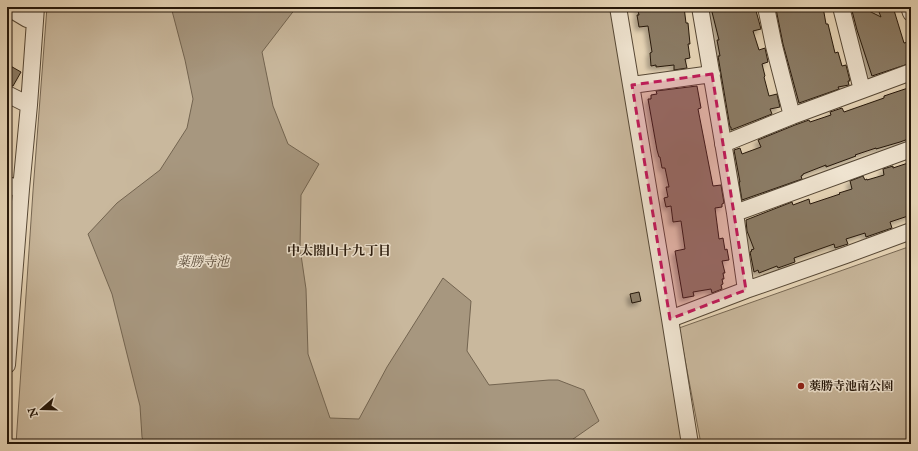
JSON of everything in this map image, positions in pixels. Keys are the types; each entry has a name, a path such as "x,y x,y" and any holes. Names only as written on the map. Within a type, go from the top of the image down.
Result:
{"street":[{"path":"7,7 27,19 35,14"},
{"path":"618,7 690,444"},
{"path":"700,7 735,213 746,290"},
{"path":"766,7 774,46 792,116"},
{"path":"842,7 862,90"},
{"path":"909,7 911,13"},
{"path":"7,366 14,187 29,105 35,14"},
{"path":"723,144 792,116 911,72"},
{"path":"632,85 712,74"},
{"path":"7,94 29,105"},
{"path":"735,213 911,149"},
{"path":"670,319 911,231"}],"highlighted area":[{"path":"712,74 746,290 670,319 632,85"}],"shaded area":[{"path":"47,7 619,7 690,444 16,444"},
{"name":"薬勝寺池南公園","path":"911,246 911,444 701,444 679,328"}],"water":[{"name":"薬勝寺池","path":"171,7 298,7 262,52 273,106 288,144 319,164 301,195 300,248 306,289 308,354 330,418 359,419 387,367 443,278 471,301 467,351 489,385 558,380 584,390 599,421 566,444 144,444 142,437 140,406 112,294 88,234 117,203 160,170 187,128 193,99 185,60"}],"building":[{"path":"637,7 684,7 686,23 688,23 690,44 688,44 690,58 685,59 687,68 674,70 674,65 656,67 656,65 651,66 650,53 652,52 648,26 639,27"},
{"path":"755,7 761,29 753,31 759,50 765,48 768,62 762,64 764,77 769,96 777,94 780,107 770,109 772,114 731,130 718,56 720,56 717,40 719,40 711,8"},
{"path":"782,7 823,7 826,24 828,24 835,53 838,52 842,66 846,65 850,81 848,81 849,85 838,87 839,89 799,103 783,44 776,9"},
{"path":"851,7 861,7 881,17 877,7 893,7 904,43 911,43 911,63 872,76"},
{"path":"7,64 21,72 13,86 7,85"},
{"path":"697,86 701,108 698,109 713,186 721,185 724,203 722,204 722,207 715,208 719,239 723,238 725,250 727,249 729,260 722,261 725,273 723,273 724,279 722,279 722,289 712,293 711,289 693,292 694,296 683,298 675,251 685,249 681,221 673,222 671,206 666,207 664,198 668,197 666,187 669,187 665,168 662,168 657,150 648,99 651,99 651,95 657,94 656,91"},
{"path":"911,87 911,138 855,155 856,156 826,167 826,165 803,174 801,176 802,179 742,200 734,150 740,148 742,154 761,147 758,140 795,125 831,115 830,112 842,108 844,112"},
{"path":"911,162 911,215 890,222 892,228 866,237 865,233 846,239 848,244 835,248 834,244 794,258 795,262 778,268 777,266 759,273 758,270 754,272 750,252 754,249 747,231 746,220 792,202 793,205 809,199 810,204 840,194 839,193 852,189 850,181 863,176 865,180 867,180 884,175 883,169 893,166 893,168"},
{"path":"639,292 641,301 632,303 630,294"}],"place":[{"name":"薬勝寺池南公園","path":"801,386"}],"district":[{"name":"中太閤山十九丁目","path":"339,250"}]}
